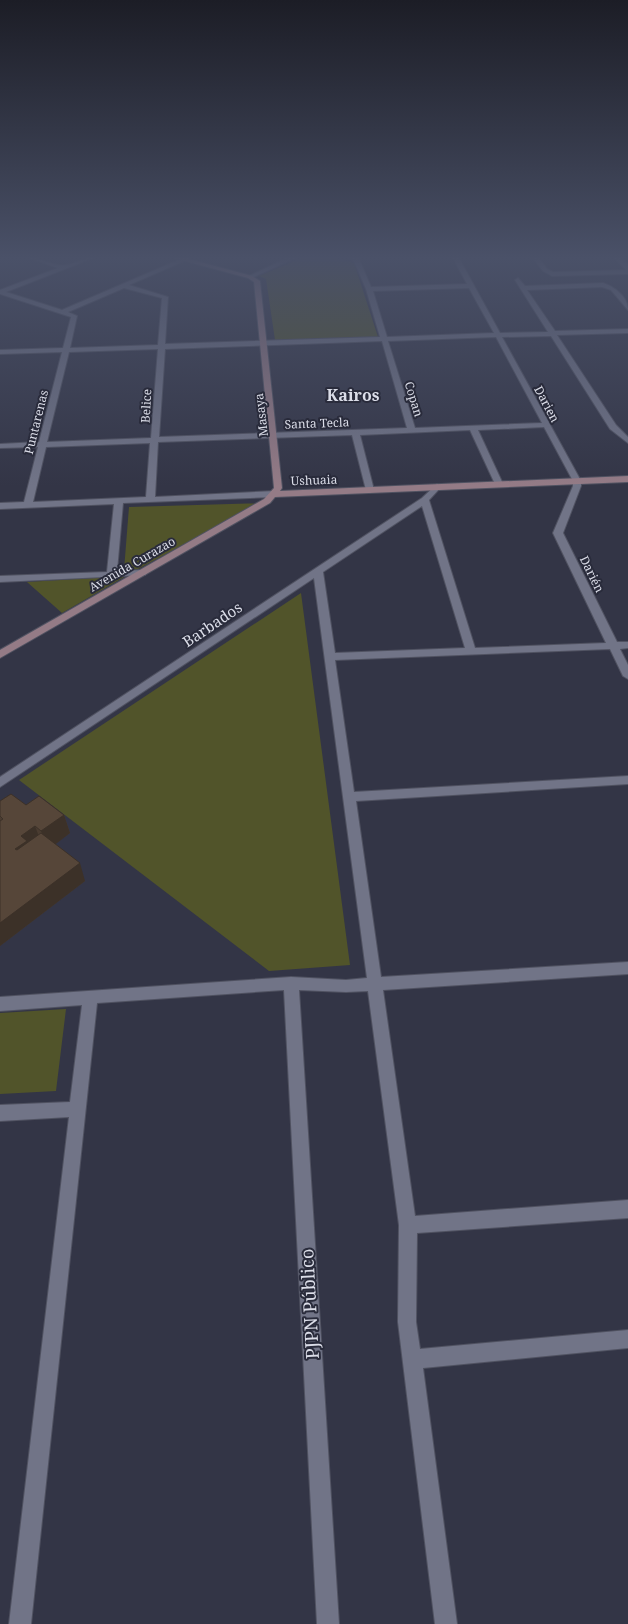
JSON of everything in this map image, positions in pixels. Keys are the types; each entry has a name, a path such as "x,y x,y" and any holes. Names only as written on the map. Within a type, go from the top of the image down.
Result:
{"street":[{"name":"Puntarenas","path":"28,504 69,334"},
{"name":"Belice","path":"150,499 162,334"},
{"name":"Masaya","path":"262,334 279,484 275,494"},
{"name":"Copan","path":"382,334 412,430"},
{"path":"552,334 613,427 628,441"},
{"path":"0,352 557,334"},
{"name":"Darien","path":"497,336 576,481"},
{"name":"Santa Tecla","path":"0,446 545,425"},
{"path":"473,428 499,484"},
{"path":"355,432 370,490"},
{"name":"Ushuaia","path":"0,506 628,479"},
{"name":"Darién","path":"576,481 577,486 558,532 628,676"},
{"name":"Barbados","path":"0,784 425,500 437,487"},
{"name":"Avenida Curazao","path":"0,654 267,501 275,494"},
{"path":"425,500 472,652"},
{"path":"112,574 119,501"},
{"path":"318,572 408,1225 408,1322 446,1624"},
{"path":"0,579 142,573"},
{"path":"329,657 628,646"},
{"path":"349,797 628,780"},
{"path":"0,1004 90,999 290,983 346,986 628,968"},
{"name":"PJPN Público","path":"290,983 328,1624"},
{"path":"20,1624 90,999"},
{"path":"0,1113 78,1109"},
{"path":"408,1225 628,1209"},
{"path":"413,1359 628,1339"}],"green space":[{"path":"274,334 377,334 378,337 275,340"},
{"path":"261,503 138,569 124,570 129,507"},
{"path":"126,576 62,613 27,582"},
{"path":"301,593 350,965 269,971 19,780"},
{"path":"66,1009 56,1091 0,1094 0,1013"}],"building":[{"path":"11,794 26,805 39,796 64,815 41,831 35,826 21,836 27,841 15,849 17,850 41,833 80,863 0,923 0,821 3,819 0,816 0,801"}],"district":[{"name":"Kairos","path":"353,395"}]}
